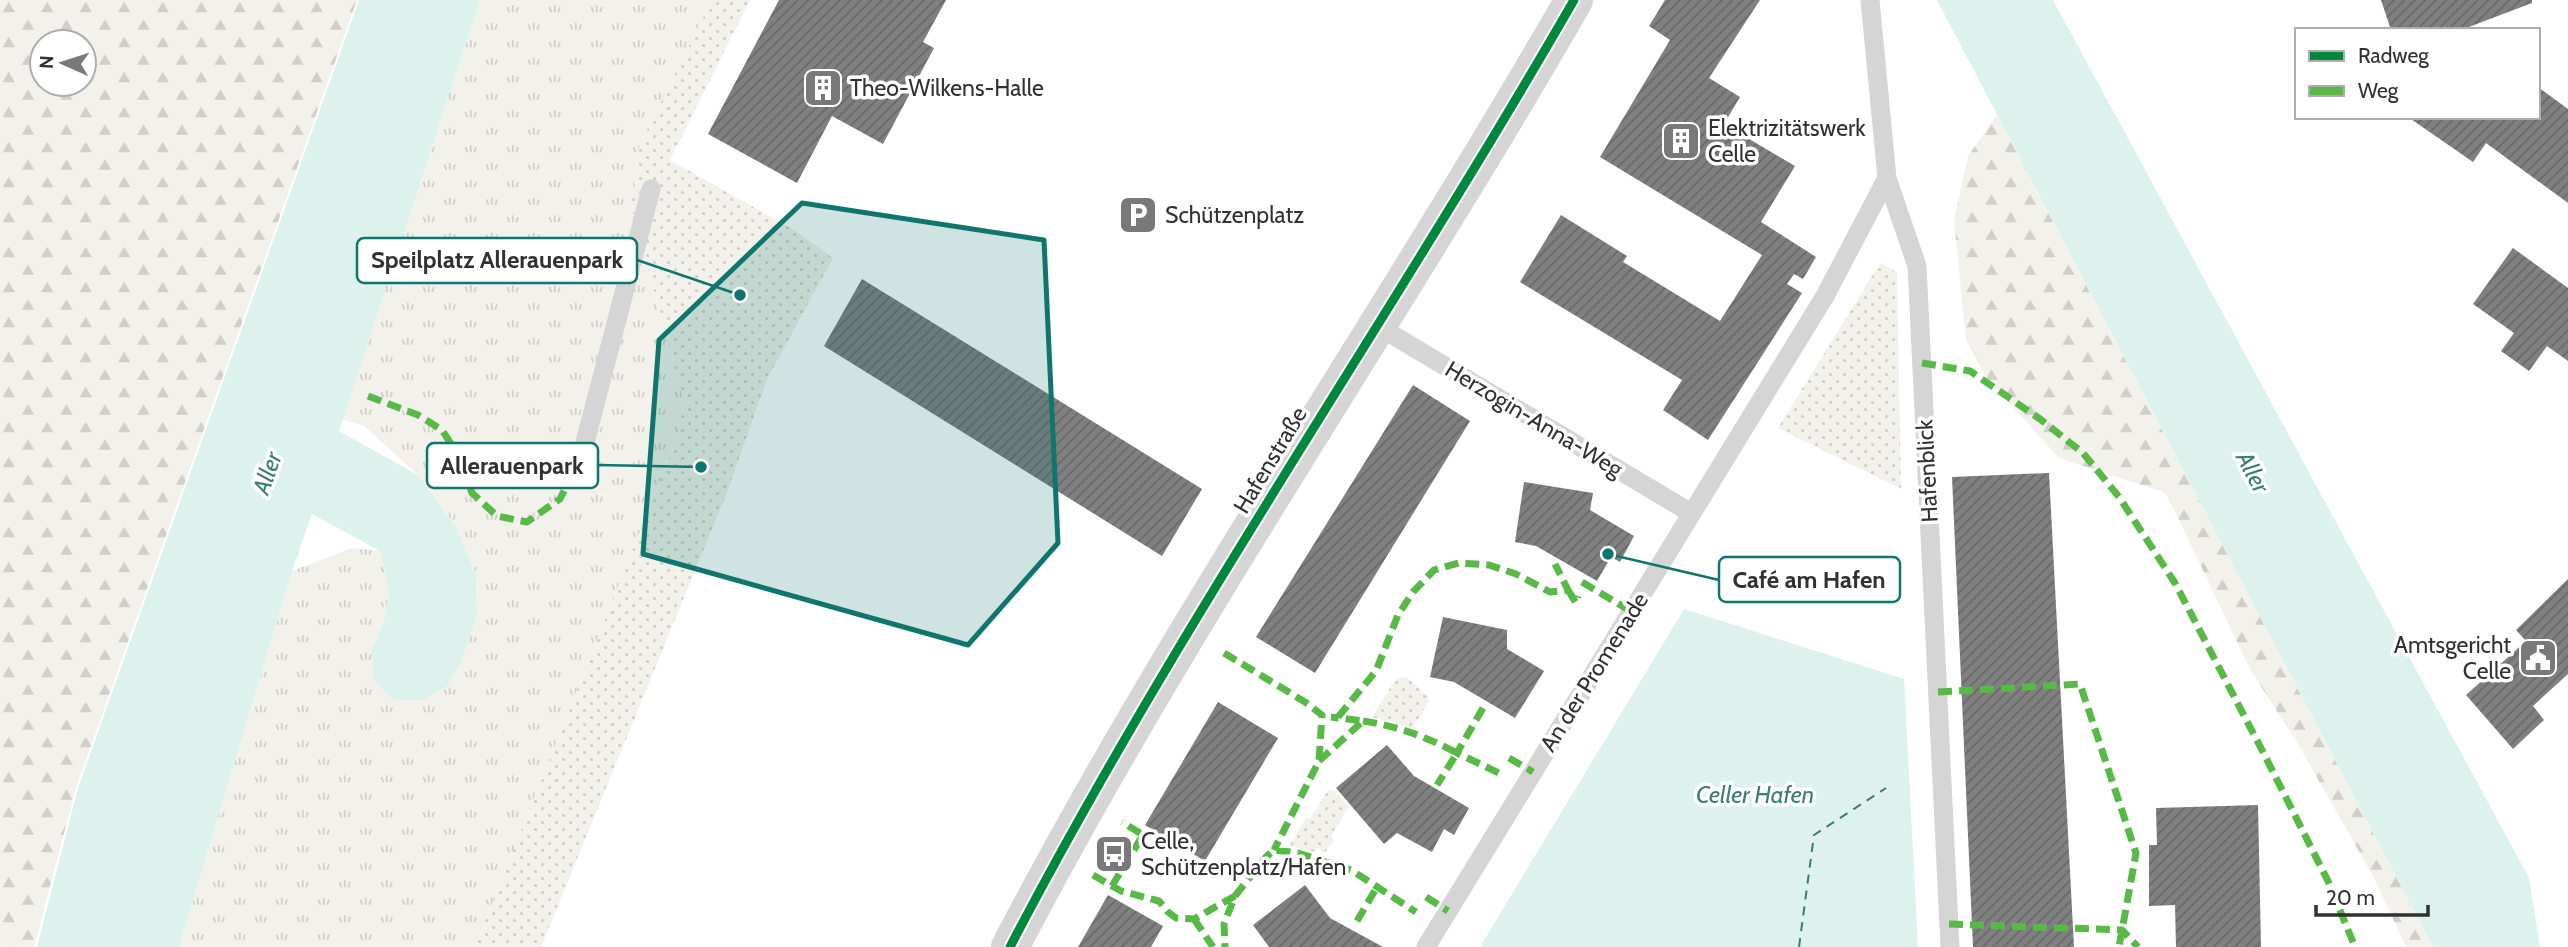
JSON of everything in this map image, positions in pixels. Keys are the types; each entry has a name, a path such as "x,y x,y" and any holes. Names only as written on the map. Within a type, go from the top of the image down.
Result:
{"street":[{"name":"Hafenstraße","path":"1010,947 1057,856 1128,732 1534,71 1574,0"}],"lane":[{"name":"Hafenblick","path":"1870,0 1887,178 1917,266 1950,947"},
{"name":"An der Promenade","path":"1426,947 1825,296 1887,178"},
{"path":"582,454 651,189"},
{"name":"Herzogin-Anna-Weg","path":"1376,325 1691,513"}],"highlighted area":[{"path":"802,203 1044,240 1058,543 968,645 643,554 659,340"}],"green space":[{"path":"0,0 357,0 76,788 34,947 0,947"},
{"path":"480,0 712,0 639,146 631,204 684,403 677,438 475,947 179,947 292,571 352,548 380,551 389,591 384,621 372,650 462,660 477,616 476,574 456,527 418,475 364,426 342,419"},
{"path":"712,0 750,0 670,160 794,230 833,258 767,379 726,495 541,947 475,947 677,438 684,403 631,204 639,146"},
{"path":"1997,115 2433,947 2406,947 2374,878 2298,744 2250,669 2166,493 2059,458 1986,377 1966,340 1954,220 1968,156"},
{"path":"1880,263 1897,272 1901,489 1778,428"},
{"path":"1406,677 1428,696 1429,701 1413,728 1372,717 1394,682"},
{"path":"1328,790 1335,791 1349,807 1331,836 1334,840 1325,853 1318,848 1315,852 1289,846 1306,818 1311,818"}],"water":[{"name":"Aller","path":"359,0 480,0 339,431 418,475 456,527 476,574 477,616 462,660 446,687 423,700 394,700 373,679 372,650 384,621 389,592 380,551 312,514 292,571 179,947 37,947 78,788"},
{"name":"Aller","path":"1937,0 2053,0 2529,878 2540,947 2433,947"},
{"name":"Celler Hafen","path":"1684,609 1904,679 1918,947 1480,947"}],"building":[{"name":"Theo-Wilkens-Halle","path":"779,0 946,0 923,42 934,48 883,144 832,116 797,183 708,134"},
{"path":"1665,0 1760,0 1709,78 1740,97 1724,124 1795,166 1761,222 1816,257 1803,279 1794,274 1787,284 1802,293 1708,440 1663,410 1682,380 1520,282 1561,215 1627,256 1623,262 1720,321 1762,255 1600,157 1670,40 1649,26"},
{"path":"2381,0 2532,0 2532,3 2466,28 2390,28"},
{"path":"2540,88 2568,109 2568,203 2486,143 2473,162 2411,119 2540,119"},
{"path":"2513,248 2568,288 2568,361 2547,346 2529,371 2501,351 2514,333 2473,304"},
{"path":"862,279 1202,489 1162,556 824,346"},
{"path":"1413,385 1470,421 1315,673 1256,637"},
{"path":"2049,473 2074,947 1973,947 1952,477"},
{"path":"1524,482 1593,493 1590,510 1634,536 1620,562 1611,557 1597,581 1536,546 1515,542"},
{"name":"Amtsgericht Celle","path":"2568,579 2568,674 2533,706 2544,720 2513,749 2466,695 2526,641 2516,630"},
{"path":"1443,617 1507,630 1507,649 1544,671 1515,718 1454,682 1430,677"},
{"path":"1218,702 1278,738 1205,861 1145,825"},
{"path":"1387,745 1414,776 1469,808 1454,835 1444,829 1432,852 1397,833 1384,844 1336,788"},
{"path":"2258,805 2261,947 2176,947 2175,905 2149,906 2149,845 2157,845 2156,808"},
{"path":"1305,885 1330,918 1383,947 1269,947 1253,925"},
{"path":"1108,895 1163,926 1151,947 1078,947"}],"ferry route":[{"path":"1799,947 1814,835 1886,788"}],"marked path":[{"path":"1922,363 1970,371 2040,419 2083,453 2119,497 2175,583 2328,881 2355,947"},
{"path":"368,396 418,415 442,430 457,453 472,493 497,516 527,522 560,499 582,454"},
{"path":"1338,717 1376,671 1398,615 1413,592 1434,570 1459,563 1489,565 1516,574 1550,592 1568,590 1555,564"},
{"path":"1582,582 1632,612"},
{"path":"1568,590 1576,603 1578,596"},
{"path":"1224,653 1322,715 1319,761 1274,850"},
{"path":"1938,692 2080,684 2136,853 2119,947"},
{"path":"1483,708 1457,753 1499,773"},
{"path":"1319,761 1363,721 1331,717"},
{"path":"1363,721 1412,733 1457,753 1437,785"},
{"path":"1509,758 1533,772"},
{"path":"1112,886 1143,835 1122,822"},
{"path":"1235,896 1274,850 1298,853 1351,870 1416,912"},
{"path":"1093,875 1121,891 1159,901 1176,918 1194,919 1235,896 1224,924 1225,947"},
{"path":"1357,921 1377,887"},
{"path":"1426,897 1448,911"},
{"path":"1194,919 1213,947"},
{"path":"1949,924 2122,930 2138,947"}],"cycle path":[{"path":"1010,947 1144,706 1433,236 1574,0"}],"place":[{"name":"Theo-Wilkens-Halle","path":"823,88"},
{"name":"Elektrizitätswerk Celle","path":"1681,141"},
{"name":"Schützenplatz","path":"1138,215"},
{"name":"Speilplatz Allerauenpark","path":"740,295"},
{"name":"Allerauenpark","path":"701,467"},
{"name":"Café am Hafen","path":"1608,554"},
{"name":"Amtsgericht Celle","path":"2538,658"},
{"name":"Celle, Schützenplatz/Hafen","path":"1114,854"}]}
